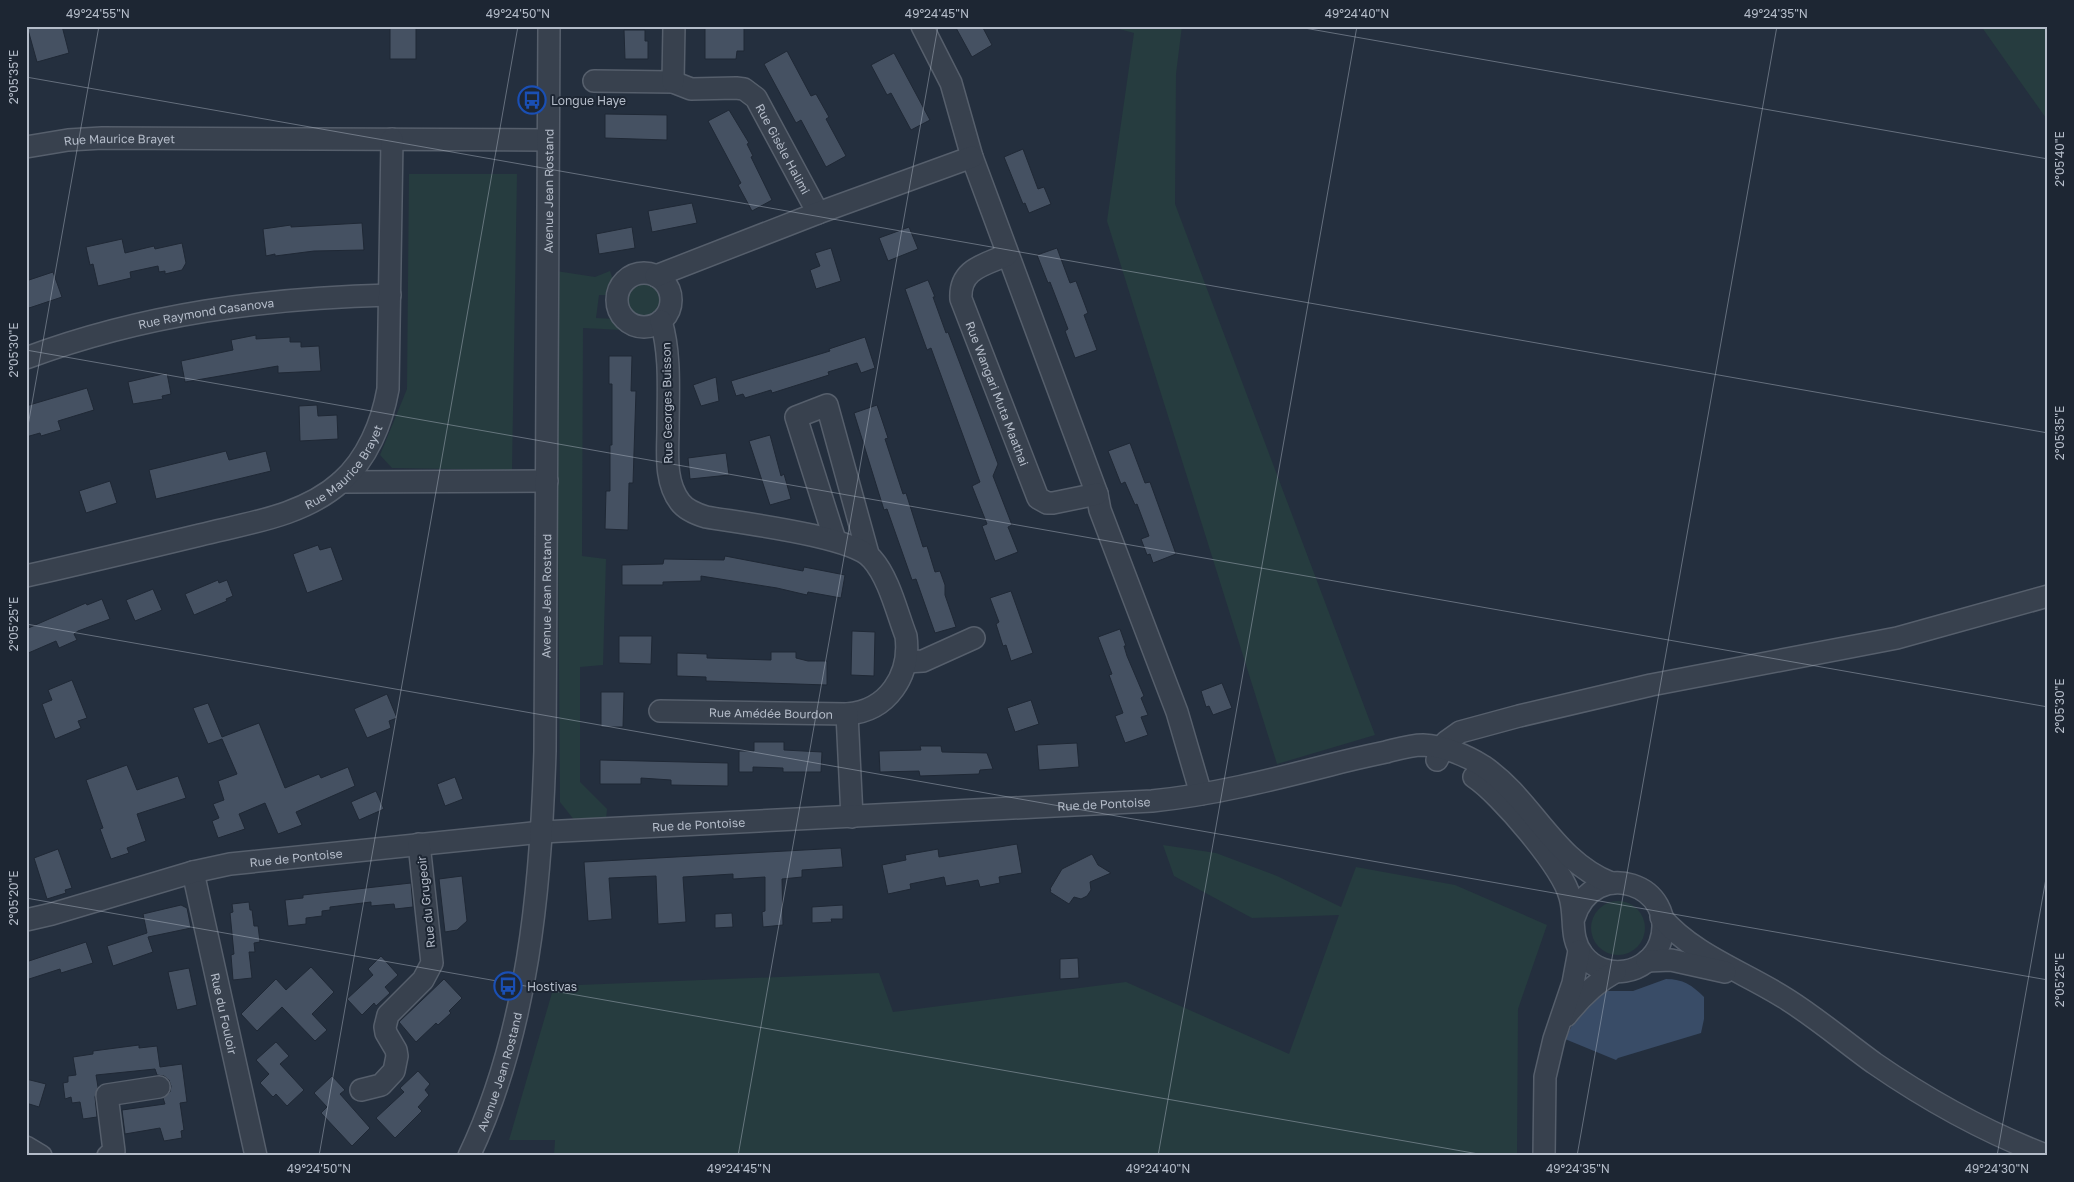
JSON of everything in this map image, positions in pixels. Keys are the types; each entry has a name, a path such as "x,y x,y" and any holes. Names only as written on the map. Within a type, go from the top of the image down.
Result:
{"street":[{"name":"Avenue Jean Rostand","path":"469,1156 501,1075 516,1014 532,927 542,832 545,742 549,26"},
{"path":"673,82 674,26"},
{"path":"922,26 951,83 972,157 1097,494 1100,510 1177,712 1201,794"},
{"name":"Rue Gisèle Halimi","path":"594,82 673,82 691,89 736,88 750,93 756,98 818,213"},
{"name":"Rue Maurice Brayet","path":"26,147 52,142 96,138 548,140"},
{"name":"Rue Maurice Brayet","path":"26,576 272,517 302,506 341,482 368,447 386,401 389,375 392,139"},
{"name":"Rue Georges Buisson","path":"868,554 835,540 706,517 688,510 681,504 673,489 668,466 667,350 661,320 647,326 633,324 622,315 617,301 620,287 631,276 646,273 656,276 818,213 972,157"},
{"name":"Rue Wangari Muta Maathai","path":"1007,255 972,270 967,275 962,286 961,300 1038,498 1046,503 1053,503 1097,494"},
{"path":"656,276 664,282 671,297 667,312 661,320"},
{"name":"Rue Raymond Casanova","path":"26,358 93,335 184,314 290,300 390,296"},
{"path":"835,540 796,416 827,405 868,554 883,577 906,636 906,662 923,661 974,638"},
{"path":"341,482 547,481"},
{"path":"1440,754 1452,736 1460,732 1566,704 1699,675 1897,638 2048,596"},
{"name":"Rue Amédée Bourdon","path":"660,711 848,714 865,712 881,703 900,679 906,662"},
{"path":"848,714 852,817"},
{"name":"Rue de Pontoise","path":"26,920 193,872 230,864 542,832 1168,800 1237,788 1376,754 1440,754"},
{"path":"1440,754 1479,764 1500,779 1567,855 1590,873 1611,883"},
{"path":"1440,754 1498,798 1556,869 1570,898 1574,918"},
{"name":"Rue du Grugeoir","path":"371,1087 394,1071 397,1056 396,1050 386,1033 385,1027 388,1015 423,980 432,963 419,844"},
{"name":"Rue du Fouloir","path":"193,872 256,1156"},
{"path":"1662,917 1659,945 1647,961 1629,971 1615,972 1595,966 1580,950 1573,932 1574,918 1578,906 1587,895 1598,887 1611,883 1631,884 1643,890 1657,905 1662,917 1669,926 1691,944 1789,1000 1873,1062 1941,1106 1996,1135 2048,1156"},
{"path":"1544,1156 1545,1076 1554,1039 1576,972 1580,950"},
{"path":"1647,961 1681,962 1748,978"},
{"path":"1561,1022 1589,991 1615,972"},
{"path":"108,1156 114,1151 107,1095 159,1087"},
{"path":"26,1147 41,1156"}],"green space":[{"path":"1108,26 1182,26 1176,74 1175,204 1375,735 1277,764 1107,221 1134,33"},
{"path":"1981,26 2048,26 2048,121"},
{"path":"409,174 517,174 512,470 392,468 380,455 407,389"},
{"path":"556,271 595,277 610,271 613,280 611,295 599,295 596,318 615,319 622,330 583,328 582,556 606,559 603,665 580,667 580,782 607,809 606,819 575,821 560,802"},
{"path":"643,284 655,290 661,302 655,314 643,320 631,314 625,302 631,290"},
{"path":"1163,845 1216,853 1277,876 1341,907 1356,867 1455,885 1547,925 1518,1009 1517,1156 554,1156 555,1140 509,1140 554,986 879,973 893,1012 1126,982 1289,1054 1339,915 1252,918 1174,876"},
{"path":"1613,901 1623,901 1633,905 1641,913 1645,928 1641,943 1633,951 1623,955 1613,955 1603,951 1595,943 1591,933 1591,923 1595,913 1603,905"}],"water":[{"path":"1666,979 1677,980 1687,984 1704,997 1704,1019 1701,1033 1616,1060 1565,1039 1577,1016 1603,991 1633,991"}],"building":[{"path":"27,26 62,26 69,53 37,62"},
{"path":"390,26 416,26 416,59 390,59"},
{"path":"955,26 982,26 992,45 972,57"},
{"path":"705,27 744,27 744,51 737,51 736,59 705,59"},
{"path":"624,30 645,30 645,41 648,41 648,59 625,59"},
{"path":"787,51 811,96 816,94 829,117 826,119 846,156 826,167 801,120 796,123 764,64"},
{"path":"894,53 930,120 911,130 891,93 887,95 871,65"},
{"path":"729,110 749,143 747,144 753,156 751,157 772,200 752,211 738,185 741,183 708,121"},
{"path":"605,114 667,115 667,140 605,138"},
{"path":"1023,149 1038,189 1044,187 1051,204 1029,213 1025,203 1023,204 1004,157"},
{"path":"692,203 697,223 652,232 648,211"},
{"path":"362,223 364,250 314,251 266,256 263,229 291,225 291,227"},
{"path":"632,227 635,248 599,254 596,234"},
{"path":"909,227 918,249 888,261 879,238"},
{"path":"122,239 125,253 154,246 155,249 182,243 186,263 182,270 165,274 165,271 159,272 158,266 130,272 131,278 98,286 93,264 90,265 86,247"},
{"path":"831,248 841,281 816,289 810,270 820,266 815,253"},
{"path":"1057,248 1070,283 1076,281 1088,313 1084,315 1097,350 1075,358 1065,331 1068,329 1050,282 1048,283 1037,255"},
{"path":"53,272 62,297 29,308 26,305 26,281"},
{"path":"928,280 946,333 948,332 998,464 993,476 1012,525 1008,527 1018,552 995,561 982,526 987,524 972,486 980,482 931,348 927,350 905,289"},
{"path":"256,335 256,339 290,337 290,342 301,342 301,347 319,346 321,371 278,373 278,366 185,382 181,361 233,350 231,340"},
{"path":"865,337 875,368 861,373 857,363 828,372 829,375 772,393 771,390 745,398 743,394 736,396 731,381 830,351 829,349"},
{"path":"609,356 632,356 631,391 636,391 633,483 629,483 628,530 605,529 606,491 610,491 610,445 612,445 612,384 609,384"},
{"path":"167,373 171,394 162,396 163,399 133,404 128,382"},
{"path":"716,377 719,401 701,406 693,385"},
{"path":"87,388 94,410 58,421 61,430 41,436 40,433 26,437 26,406"},
{"path":"317,405 318,416 337,415 338,439 300,441 299,406"},
{"path":"877,405 888,438 885,439 903,494 906,493 923,547 927,546 935,572 940,571 945,585 945,595 956,627 935,633 916,579 912,580 887,509 884,510 854,413"},
{"path":"770,435 781,476 784,474 791,499 770,505 749,441"},
{"path":"1130,443 1145,483 1150,482 1176,554 1153,563 1150,554 1147,555 1141,539 1149,536 1137,504 1135,505 1125,482 1121,484 1108,451"},
{"path":"226,451 229,460 266,451 271,471 156,499 149,470"},
{"path":"726,453 729,475 690,479 688,458"},
{"path":"110,481 117,503 86,513 79,491"},
{"path":"318,545 320,550 331,547 343,580 307,593 293,554"},
{"path":"725,556 803,571 804,567 845,575 841,598 808,592 807,595 777,588 701,576 701,581 663,582 663,585 622,585 622,565 663,564 664,559 724,560"},
{"path":"218,580 219,583 227,580 233,596 226,599 227,601 194,615 185,594"},
{"path":"153,589 162,610 135,621 126,600"},
{"path":"1011,591 1033,653 1011,661 1006,645 1003,646 996,624 999,622 990,598"},
{"path":"102,599 110,619 78,631 74,634 77,640 59,648 56,641 26,654 26,629 86,603 87,605"},
{"path":"1120,629 1126,646 1124,646 1127,656 1144,696 1141,698 1148,715 1141,717 1148,735 1125,743 1115,716 1123,713 1109,675 1112,674 1098,637"},
{"path":"852,631 875,632 874,676 851,675"},
{"path":"619,636 652,636 651,664 619,663"},
{"path":"771,652 796,652 796,658 808,661 827,661 827,685 706,681 706,677 677,676 677,653 707,654 707,658 771,660"},
{"path":"72,680 87,718 78,721 81,728 55,739 42,704 52,700 48,690"},
{"path":"1222,683 1232,708 1213,715 1209,706 1206,707 1201,691"},
{"path":"601,692 624,692 623,727 601,727"},
{"path":"387,694 397,718 389,721 391,728 367,738 354,709"},
{"path":"1031,700 1039,724 1015,732 1007,708"},
{"path":"208,703 222,737 259,723 285,788 319,774 321,778 348,767 355,786 296,812 302,825 278,834 265,803 239,814 245,829 218,838 212,821 219,818 213,804 224,800 218,781 237,774 222,739 208,744 193,708"},
{"path":"754,742 784,742 784,750 822,752 821,772 783,772 783,768 753,767 753,772 739,772 739,751 754,751"},
{"path":"1077,743 1079,767 1039,770 1037,745"},
{"path":"920,746 941,746 942,752 987,753 993,769 980,770 979,774 920,776 919,771 880,772 879,751 921,750"},
{"path":"600,760 728,763 728,786 671,785 671,780 641,778 641,784 600,784"},
{"path":"127,765 137,790 178,776 186,798 137,814 146,841 127,848 129,853 111,859 100,829 103,828 86,780"},
{"path":"455,777 463,799 445,806 437,784"},
{"path":"376,791 384,809 359,820 351,802"},
{"path":"1017,844 1022,873 999,877 1000,883 980,887 978,880 946,886 944,877 910,884 911,889 888,894 882,865 906,860 905,855 938,849 939,857"},
{"path":"841,848 843,867 802,870 802,877 782,879 783,925 763,927 762,912 765,911 765,877 733,879 733,874 683,877 686,922 658,924 656,876 609,878 612,919 588,921 584,862"},
{"path":"58,849 72,888 65,890 66,893 47,899 34,858"},
{"path":"1092,854 1098,865 1111,873 1090,882 1091,890 1087,896 1081,899 1074,897 1069,904 1050,892 1062,869"},
{"path":"462,876 467,921 457,930 445,932 439,879"},
{"path":"411,883 413,907 395,909 394,904 371,906 371,902 330,907 330,910 322,911 322,916 306,918 306,924 288,926 285,900 303,898 303,895"},
{"path":"249,902 254,926 258,926 260,942 254,943 255,952 249,952 252,978 233,980 231,955 234,954 230,913 233,912 232,904"},
{"path":"181,905 187,908 191,928 148,937 153,952 113,966 107,946 147,933 143,914"},
{"path":"843,905 843,919 831,919 832,922 812,923 812,907"},
{"path":"732,913 733,927 715,928 715,914"},
{"path":"86,942 93,963 61,973 60,969 26,980 26,962"},
{"path":"381,956 398,975 385,987 390,993 376,1006 374,1003 362,1015 347,999 373,975 368,969"},
{"path":"1078,958 1079,978 1060,979 1060,959"},
{"path":"311,967 334,992 312,1014 327,1030 315,1041 282,1007 257,1031 241,1014 276,979 286,990"},
{"path":"189,968 197,1005 177,1010 168,972"},
{"path":"444,979 462,998 449,1011 451,1013 438,1025 436,1023 416,1042 399,1022"},
{"path":"276,1042 289,1056 280,1064 304,1090 287,1106 276,1094 273,1097 260,1083 269,1074 256,1060"},
{"path":"139,1045 139,1048 157,1046 160,1067 182,1064 187,1102 180,1103 184,1130 181,1131 182,1138 164,1141 160,1128 125,1134 122,1110 165,1104 163,1098 170,1092 171,1086 169,1080 164,1076 157,1075 155,1069 96,1075 98,1087 95,1097 97,1117 83,1119 80,1102 72,1103 71,1097 65,1099 63,1083 68,1082 68,1076 76,1075 73,1057 93,1054 93,1051"},
{"path":"418,1071 430,1084 425,1090 429,1095 418,1107 422,1111 395,1138 376,1118 404,1092 400,1088"},
{"path":"332,1076 345,1090 340,1094 370,1128 352,1146 321,1113 327,1107 314,1093"},
{"path":"26,1079 46,1084 39,1107 26,1103"}],"place":[{"name":"Longue Haye","path":"532,100"},
{"name":"Hostivas","path":"508,986"}]}
